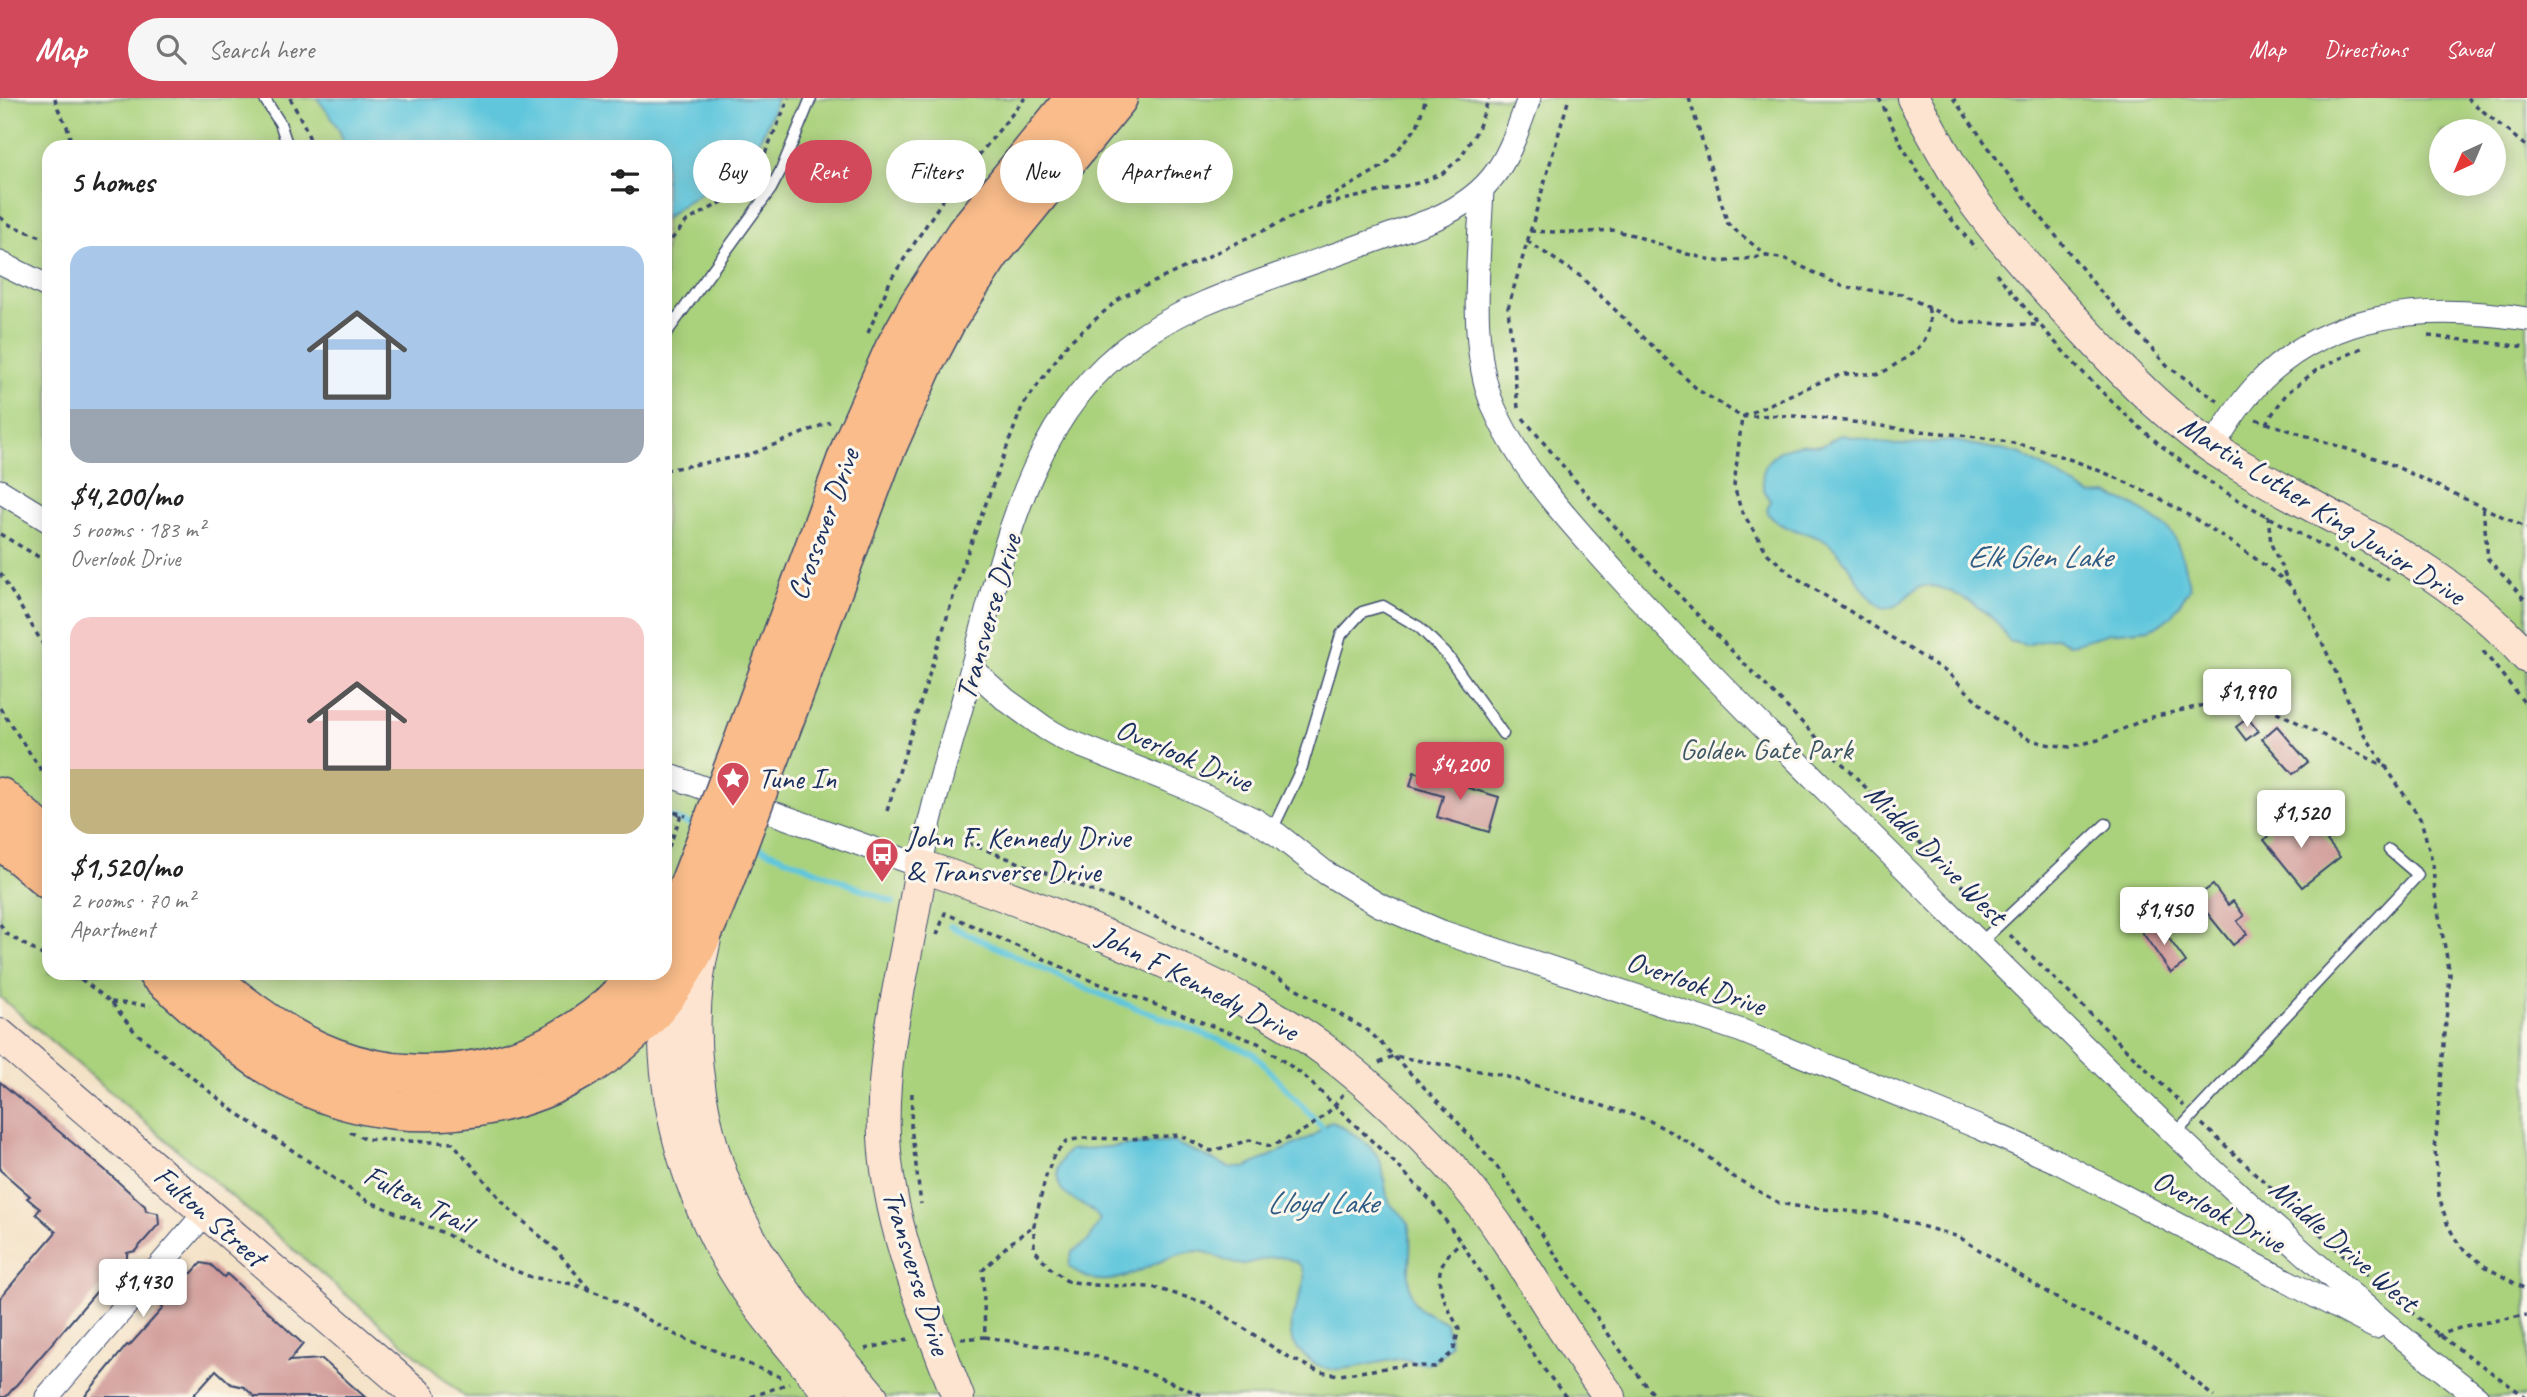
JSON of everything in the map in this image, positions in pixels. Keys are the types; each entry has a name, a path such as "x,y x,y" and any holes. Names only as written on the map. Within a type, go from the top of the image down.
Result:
{"highway":[{"name":"Crossover Drive","path":"672,968 696,947 686,919 719,851 756,751 852,444 894,349 926,292 965,234 1076,98"},
{"name":"Crossover Drive","path":"756,751 923,364 947,320 991,253 1118,98"},
{"path":"0,797 42,833"},
{"path":"0,839 42,874"},
{"path":"165,980 242,1045 280,1073 341,1099 410,1111 482,1107 551,1085 593,1063 645,1020 653,984"},
{"path":"214,980 263,1019 315,1050 351,1064 370,1068 432,1074 465,1072 517,1060 555,1043 605,1009 653,984"}],"street":[{"name":"Transverse Drive","path":"958,1397 904,1248 885,1146 885,1091 890,1046 930,821 998,576 1035,470 1059,423 1087,384 1118,354 1155,328 1199,305 1434,219 1467,202 1482,190 1504,161 1529,98"},
{"name":"Martin Luther King Junior Drive","path":"1913,98 1972,198 2027,267 2130,379 2166,412 2212,448 2433,574 2480,608 2527,657"},
{"name":"Middle Drive West","path":"1482,190 1478,295 1482,368 1492,406 1523,461 1591,545 1794,759 2175,1134 2311,1260 2477,1397"},
{"path":"0,263 42,284"},
{"path":"2212,448 2235,412 2256,386 2281,362 2314,340 2348,325 2385,316 2424,313 2527,319"},
{"path":"0,491 42,518"},
{"name":"Overlook Drive","path":"972,669 1026,715 1064,739 1221,803 1272,831 1326,873 1379,905 1442,932 1742,1031 2020,1144 2411,1345"},
{"path":"672,777 921,866"},
{"name":"John F Kennedy Drive","path":"921,866 1087,927 1212,984 1290,1027 1355,1074 1410,1125 1488,1213 1573,1345 1610,1397"},
{"name":"Crossover Drive","path":"686,919 700,973 696,1047 703,1109 721,1175 737,1215 768,1268 872,1397"},
{"path":"653,984 679,1138 701,1206 743,1285 832,1397"},
{"name":"Fulton Street","path":"0,1035 414,1395"},
{"path":"47,1397 206,1212"}],"lane":[{"path":"264,98 280,123 286,140"},
{"path":"672,325 771,189 811,98"},
{"path":"1272,831 1302,767 1341,635 1362,612 1383,606 1419,627 1447,655 1503,734"},
{"path":"1980,943 2106,824"},
{"path":"2175,1134 2418,875 2389,850"}],"path":[{"path":"55,98 57,107 71,131 70,140"},
{"path":"290,98 310,140"},
{"path":"672,239 687,221 728,199 743,186 760,165 789,98"},
{"path":"1426,98 1417,127 1385,165 1313,207 1422,182 1443,173 1460,158 1478,129 1489,98"},
{"path":"1569,98 1507,308 1518,412 1605,516 1717,635 2000,924 2193,1115 2353,1264 2439,1335 2526,1397"},
{"path":"1689,98 1728,224 1768,256"},
{"path":"1953,98 2017,187 2086,274 2167,366 2235,412 2384,461 2527,528"},
{"path":"2467,98 2527,147"},
{"path":"0,217 10,225 42,237"},
{"path":"1530,231 1577,233 1612,230 1721,262 1768,256 1786,259 1844,287 1902,293 1948,318 1965,324 2039,325"},
{"path":"1527,241 1580,276 1698,390 1742,416 1797,415 2015,443 2068,458 2146,490 2263,563 2289,584"},
{"path":"1742,416 1835,376 1855,372 1879,373 1910,356 1930,332 1928,306"},
{"path":"2418,336 2527,347"},
{"path":"2266,423 2287,393 2318,369 2369,344"},
{"path":"1742,416 1734,485 1741,510 1769,554 1792,575 1948,673 1996,719 2025,738 2070,747 2098,740 2148,718 2218,702 2261,705 2388,768"},
{"path":"672,469 749,455 832,422"},
{"path":"2483,507 2488,559 2527,602"},
{"path":"2268,515 2271,544 2289,584 2308,613 2362,731 2421,820 2433,864 2435,895 2450,974 2435,1150 2439,1196 2448,1226 2460,1246 2486,1267 2527,1290"},
{"path":"0,534 42,559"},
{"path":"0,541 7,538"},
{"path":"0,573 42,642"},
{"path":"0,708 42,771"},
{"path":"672,839 681,815"},
{"path":"968,843 1133,907 1265,970 1370,1032 1454,1118 1501,1172 1604,1328 1657,1397"},
{"path":"934,941 945,913 1093,981 1258,1043 1303,1075 1416,1184 1461,1242 1543,1368 1566,1397"},
{"path":"0,924 7,933 42,955"},
{"name":"Fulton Trail","path":"82,980 111,1002 135,1032 234,1111 366,1200 446,1234 496,1263 531,1277 573,1284 608,1297 676,1335 791,1381 751,1397"},
{"path":"1393,1056 1497,1074 1650,1121 1779,1203 1879,1214 1959,1237 2064,1303 2157,1349 2214,1397"},
{"path":"1355,1074 1335,1105 1301,1134 1270,1146 1250,1140 1211,1151 1180,1135 1131,1139 1082,1138 1068,1141 1054,1155 1046,1176 1034,1225 1034,1249 1049,1267 1067,1281 1093,1285 1152,1287 1206,1303 1283,1354 1319,1372 1329,1374 1405,1365 1435,1367 1453,1352 1460,1329 1444,1300 1437,1274 1446,1254 1461,1242"},
{"path":"912,1089 911,1127 921,1208"},
{"path":"985,1337 983,1270 1007,1246 1034,1225"},
{"path":"2411,1345 2465,1326 2527,1315"},
{"path":"958,1339 985,1337 1085,1353 1143,1371 1206,1397"},
{"path":"862,1350 918,1338"}],"green space":[{"name":"Golden Gate Park","path":"0,98 2527,98 2527,1397 465,1397 0,997"}],"water":[{"path":"317,98 512,98 542,102 572,98 777,98 760,140 693,140 693,198 672,213 672,140 343,140"},
{"name":"Elk Glen Lake","path":"1842,435 1895,445 1954,441 2021,454 2091,495 2108,494 2135,506 2167,528 2174,536 2181,553 2190,588 2171,616 2159,625 2149,629 2110,633 2069,645 2057,637 2026,645 2009,641 1999,625 1982,610 1949,591 1928,586 1915,590 1895,606 1884,608 1867,593 1834,548 1818,537 1778,523 1767,511 1770,501 1765,491 1763,472 1772,457 1789,447 1822,445"},
{"name":"Lloyd Lake","path":"1331,1121 1361,1139 1374,1152 1382,1166 1390,1203 1408,1224 1412,1298 1422,1310 1446,1323 1450,1345 1433,1362 1423,1364 1400,1359 1334,1370 1313,1362 1297,1347 1291,1333 1291,1321 1304,1276 1302,1267 1287,1258 1274,1257 1237,1264 1198,1251 1166,1259 1117,1279 1101,1280 1085,1277 1069,1266 1072,1252 1089,1240 1100,1220 1089,1208 1066,1195 1061,1188 1058,1169 1062,1158 1070,1150 1173,1142 1229,1167 1245,1168 1313,1136"}],"building":[{"path":"2248,718 2258,731 2246,740 2236,727"},
{"path":"2277,726 2308,762 2293,774 2262,739"},
{"path":"1414,772 1499,797 1489,832 1437,817 1443,796 1410,786"},
{"path":"2282,817 2292,831 2309,818 2340,857 2302,887 2264,840 2272,833 2268,827"},
{"path":"2213,885 2228,905 2233,901 2244,916 2237,921 2247,934 2233,945 2195,898"},
{"path":"2155,892 2176,916 2164,926 2143,902"},
{"path":"2157,922 2186,962 2171,973 2142,932"},
{"path":"0,1082 105,1170 145,1206 146,1211 158,1213 159,1224 135,1251 127,1253 127,1264 114,1267 114,1279 108,1280 97,1291 6,1397 0,1397 0,1298 56,1232 36,1214 40,1209 27,1198 30,1196 0,1170"},
{"path":"201,1263 211,1265 224,1277 227,1274 303,1344 289,1361 322,1359 365,1397 255,1397 244,1387 231,1384 216,1370 192,1397 84,1397 127,1345 129,1346 163,1308 156,1302 170,1300 185,1282 187,1274 192,1273"}],"waterway":[{"path":"672,817 696,826"},
{"path":"753,845 893,902"},
{"path":"950,926 1087,989 1253,1053 1322,1127"}],"place":[{"name":"Tune In","path":"733,808"},
{"name":"John F. Kennedy Drive & Transverse Drive","path":"882,884"}]}
